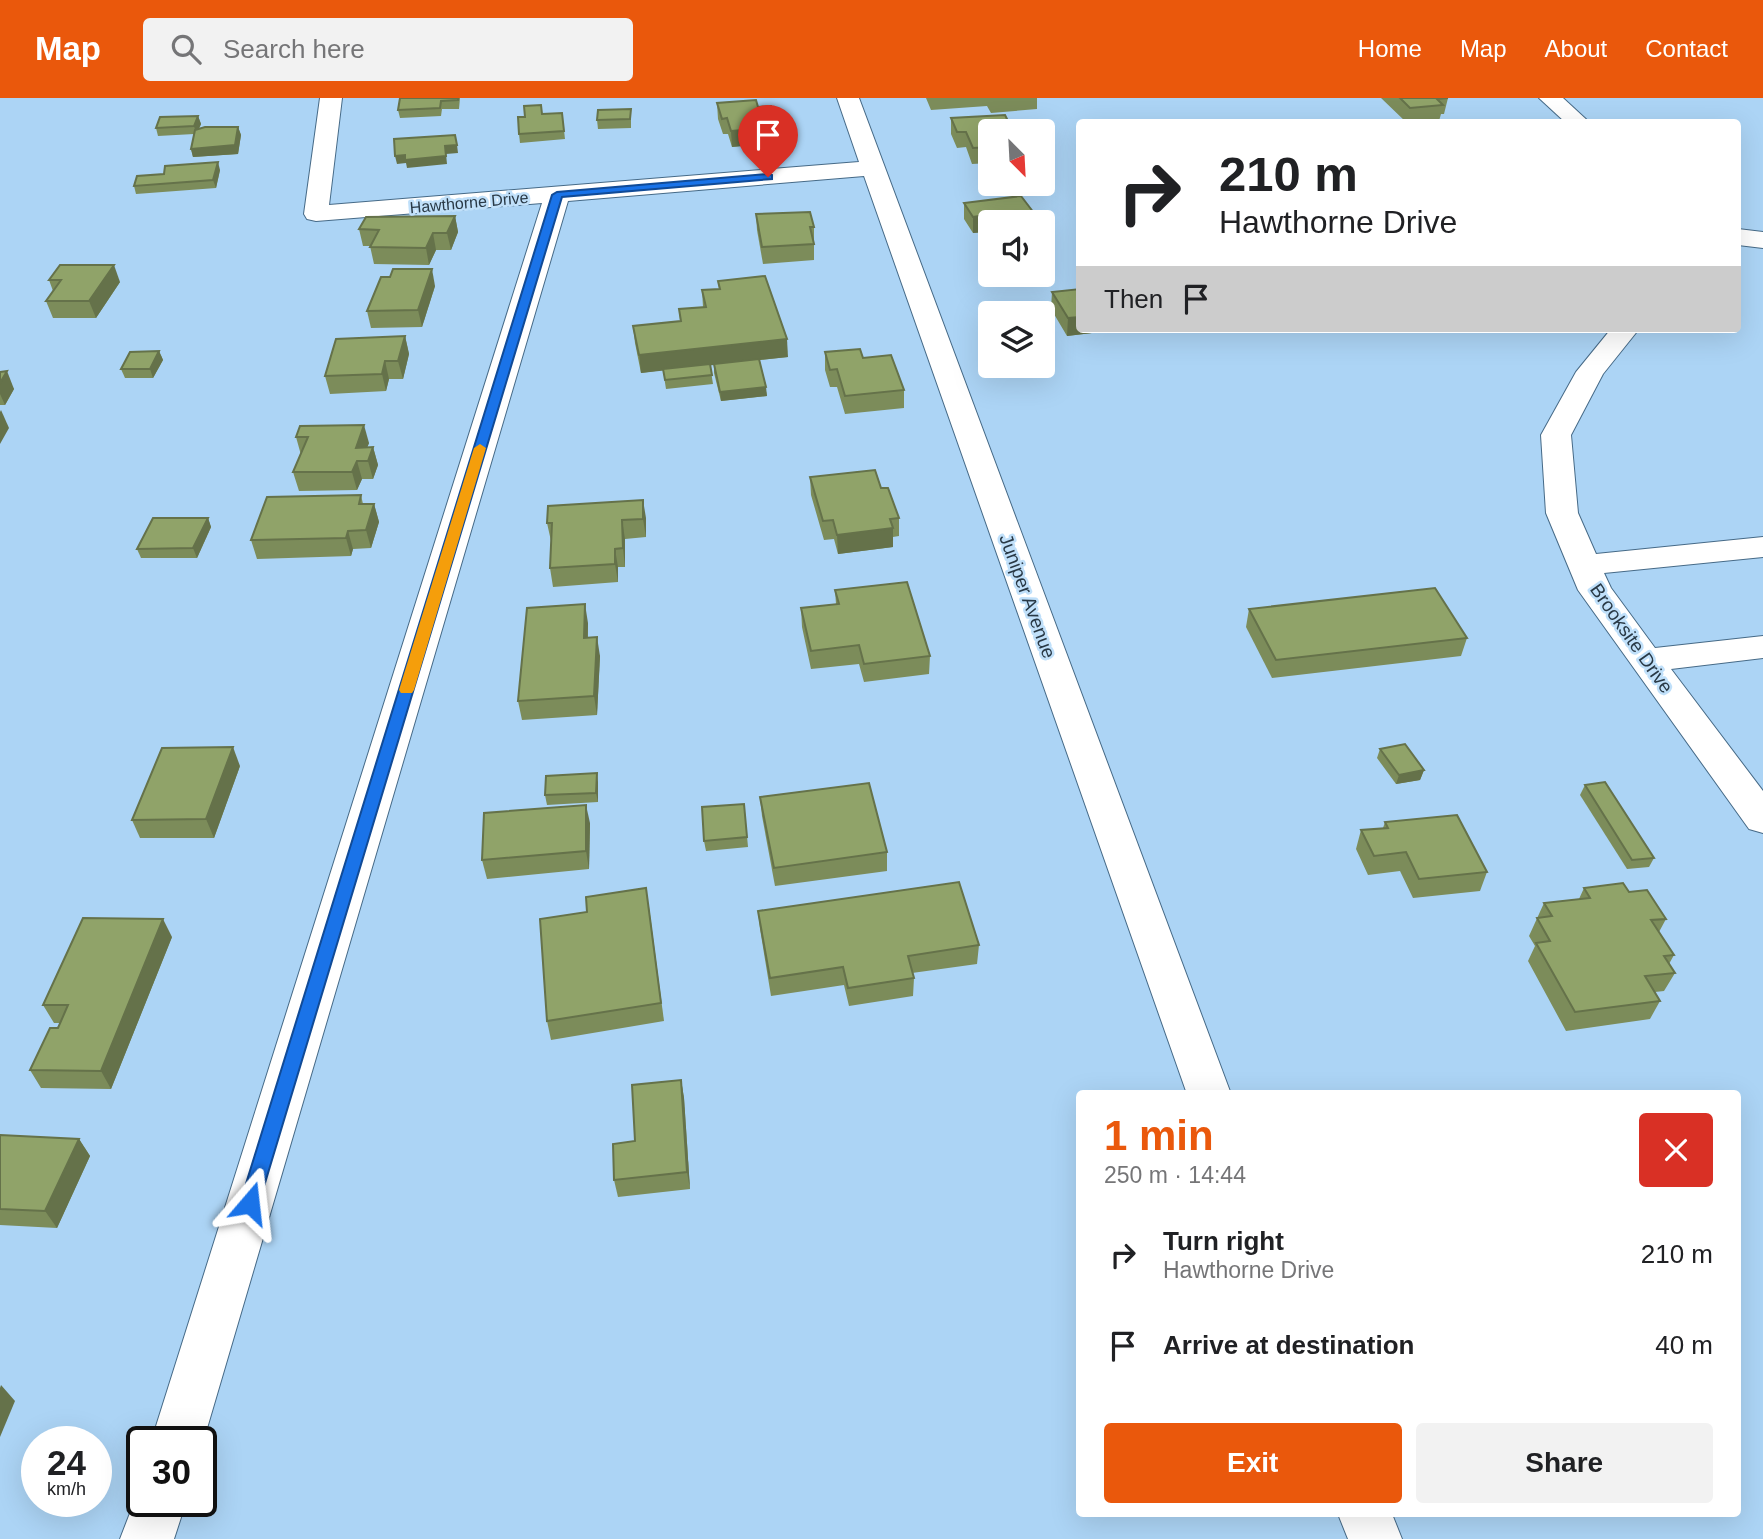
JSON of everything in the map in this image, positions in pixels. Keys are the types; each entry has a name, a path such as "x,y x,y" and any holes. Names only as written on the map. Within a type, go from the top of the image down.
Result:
{"street":[{"name":"Hawthorne Drive","path":"331,98 316,214 874,168"},
{"name":"Juniper Avenue","path":"848,98 1208,1090"},
{"path":"1550,98 1574,119"},
{"path":"182,1426 557,195"},
{"path":"1741,237 1763,240"},
{"name":"Brooksite Drive","path":"1622,333 1590,372 1556,435 1562,513 1595,590 1763,819"},
{"path":"1584,565 1763,547"},
{"path":"1646,660 1763,647"},
{"path":"147,1539 154,1517"},
{"path":"1366,1517 1375,1539"}],"building":[{"path":"400,98 458,100 441,101 440,108 398,110"},
{"path":"1400,98 1448,98 1437,99 1443,105 1410,108"},
{"path":"756,100 758,107 771,106 779,127 731,131 727,118 722,119 717,103"},
{"path":"541,105 542,114 562,113 564,131 519,134 518,117 525,117 524,106"},
{"path":"631,109 630,119 597,120 598,110"},
{"path":"1005,115 1007,119 978,119 978,148 973,148 966,132 957,132 951,118"},
{"path":"198,116 194,126 156,128 160,117"},
{"path":"205,127 238,127 235,145 191,149 195,130"},
{"path":"455,135 457,145 445,146 446,156 405,160 405,155 395,156 394,139"},
{"path":"218,162 213,180 134,186 137,176 164,174 165,166"},
{"path":"1021,196 1032,210 978,210 978,216 973,217 964,203"},
{"path":"810,212 814,227 810,227 814,244 762,247 756,214"},
{"path":"455,216 447,233 433,233 426,248 370,247 379,230 359,229 366,217"},
{"path":"60,265 114,265 89,301 46,301 61,280 49,280"},
{"path":"393,269 432,269 418,310 367,311 381,277 390,277"},
{"path":"765,276 787,339 639,355 633,326 681,321 679,309 706,307 702,290 720,289 718,281"},
{"path":"1076,289 1076,317 1068,318 1052,292"},
{"path":"405,336 398,361 385,361 382,374 325,376 336,339"},
{"path":"860,349 863,358 891,355 904,390 845,396 837,369 830,370 825,352"},
{"path":"159,351 150,369 121,369 130,352"},
{"path":"759,359 766,387 720,392 714,364"},
{"path":"710,364 712,375 665,380 663,369"},
{"path":"7,371 0,383 0,372"},
{"path":"364,425 356,448 373,447 368,461 357,461 352,472 293,472 308,437 296,437 300,426"},
{"path":"875,470 881,488 888,488 899,518 890,519 893,528 837,535 833,520 823,521 810,477"},
{"path":"361,495 359,504 374,504 366,530 348,531 346,538 251,540 267,497"},
{"path":"643,500 643,519 622,520 623,548 615,549 615,564 550,568 552,523 547,523 548,506"},
{"path":"153,518 208,518 193,548 137,549"},
{"path":"907,582 930,656 864,664 859,645 811,651 801,608 839,604 835,590"},
{"path":"1435,588 1467,638 1276,660 1249,609"},
{"path":"585,604 584,638 597,637 594,696 518,701 527,608"},
{"path":"1405,744 1424,770 1399,775 1380,749"},
{"path":"233,747 206,819 132,820 162,748"},
{"path":"597,773 596,793 545,795 546,776"},
{"path":"1605,782 1654,858 1632,860 1585,785"},
{"path":"869,783 887,852 774,868 760,797"},
{"path":"744,804 747,837 704,841 702,807"},
{"path":"586,805 586,851 482,860 484,813"},
{"path":"1457,815 1487,872 1419,879 1406,852 1374,856 1361,830 1388,828 1385,822"},
{"path":"959,882 979,945 908,956 914,978 848,988 843,967 770,978 758,911"},
{"path":"1623,883 1629,892 1647,890 1666,919 1651,920 1674,955 1664,956 1675,973 1645,976 1660,1001 1575,1012 1536,943 1550,941 1537,918 1552,916 1544,903 1590,898 1584,888"},
{"path":"646,888 661,1003 547,1021 540,919 587,912 586,897"},
{"path":"83,918 163,919 101,1071 30,1070 50,1028 58,1028 68,1005 43,1005"},
{"path":"681,1080 687,1172 614,1180 613,1144 635,1141 632,1085"},
{"path":"0,1135 79,1139 45,1211 0,1209"}],"slow traffic":[{"path":"406,690 480,448"}],"route":[{"path":"250,1203 557,195 768,177"}]}
